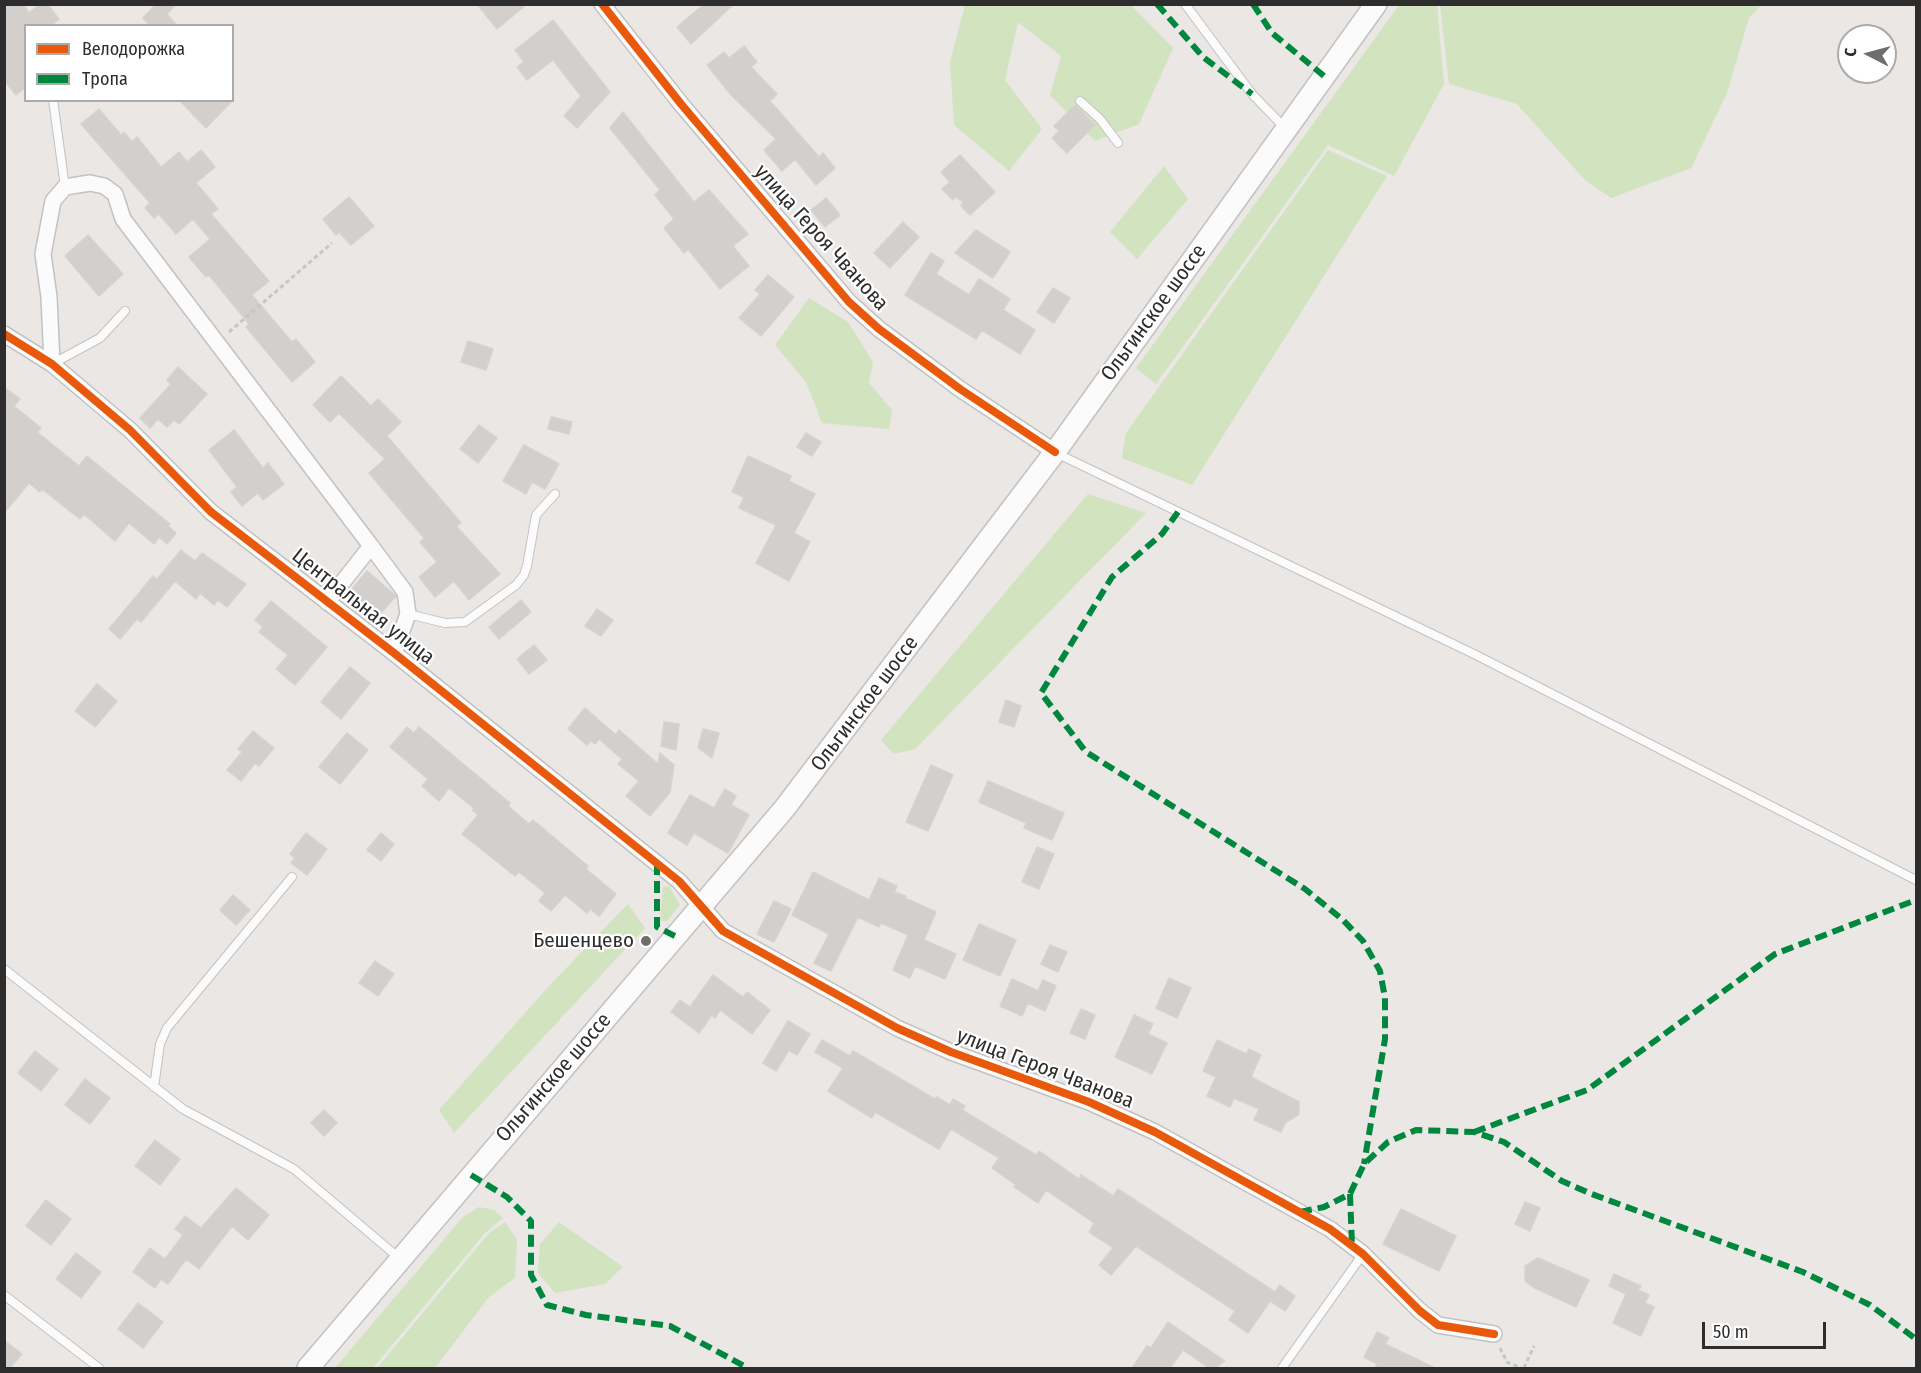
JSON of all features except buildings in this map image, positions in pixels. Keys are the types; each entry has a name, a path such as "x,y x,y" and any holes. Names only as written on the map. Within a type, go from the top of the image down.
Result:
{"main road":[{"name":"Ольгинское шоссе","path":"308,1368 702,907 850,724 1055,452 1376,4"}],"street":[{"name":"улица Героя Чванова","path":"602,4 703,130 849,302 879,329 960,389 1055,452"},
{"path":"52,364 49,297 43,254 53,201 64,186 90,183 104,186 115,194 123,219 405,592 408,614 394,652"},
{"name":"Центральная улица","path":"4,334 52,364 130,430 211,512 394,652 679,881 702,907"},
{"path":"327,602 371,546"},
{"name":"улица Героя Чванова","path":"702,907 723,931 897,1028 951,1052 1089,1102 1155,1132 1330,1229 1363,1254 1420,1311 1438,1325 1494,1335"}],"lane":[{"path":"1185,4 1252,94 1286,129"},
{"path":"1080,101 1100,119 1118,143"},
{"path":"53,102 64,186"},
{"path":"52,364 100,338 125,311"},
{"path":"1055,452 1476,655 1917,880"},
{"path":"408,614 446,623 465,622 516,585 524,575 527,566 536,515 555,494"},
{"path":"154,1087 160,1044 167,1028 292,877"},
{"path":"4,969 183,1109 294,1169 400,1259"},
{"path":"1282,1368 1363,1254"},
{"path":"4,1295 99,1368"}],"path":[{"path":"217,342 332,243"},
{"path":"1494,1335 1507,1362 1522,1368 1533,1346"}],"green space":[{"path":"1400,4 1437,5 1444,84 1394,176 1328,145 1156,384 1136,368"},
{"path":"1440,4 1761,5 1749,18 1727,93 1691,168 1611,198 1585,180 1517,104 1449,84"},
{"path":"965,5 1131,5 1173,48 1139,124 1095,141 1050,95 1061,56 1018,22 1005,80 1042,129 1009,171 954,125 950,62"},
{"path":"1328,150 1387,176 1192,485 1122,458 1126,433"},
{"path":"1164,166 1188,199 1137,259 1110,232"},
{"path":"809,298 848,322 873,362 869,383 892,410 889,429 822,423 806,382 775,345"},
{"path":"1088,494 1146,513 915,749 894,754 881,740"},
{"path":"669,886 680,905 667,921 660,921 663,887"},
{"path":"628,904 645,928 454,1133 439,1110 549,986"},
{"path":"479,1207 494,1210 503,1218 485,1233 373,1368 335,1368 463,1217"},
{"path":"505,1222 517,1240 515,1278 489,1297 435,1368 377,1368 489,1233"},
{"path":"559,1222 623,1267 605,1284 555,1293 538,1273 540,1244"}],"marked path":[{"path":"1157,4 1203,57 1252,94"},
{"path":"1253,4 1272,33 1324,76"},
{"path":"1178,512 1162,534 1112,577 1041,693 1086,752 1305,889 1343,920 1363,941 1380,971 1385,998 1385,1039 1364,1164"},
{"path":"657,863 657,927 675,936"},
{"path":"1474,1132 1587,1090 1775,954 1916,900"},
{"path":"1300,1212 1324,1207 1350,1194 1364,1164 1388,1142 1416,1130 1474,1132 1504,1142 1562,1181 1589,1193 1803,1272 1870,1305 1916,1339"},
{"path":"471,1175 507,1197 531,1221 531,1275 547,1305 586,1315 670,1326 748,1368"},
{"path":"1350,1194 1352,1245"}],"cycle path":[{"path":"602,4 681,104 849,302 879,329 960,389 1055,452"},
{"path":"4,334 52,364 130,430 211,512 394,653 679,881 723,931 897,1028 951,1052 1089,1102 1155,1132 1330,1229 1363,1254 1420,1311 1438,1325 1494,1334"}],"place":[{"name":"Бешенцево","path":"646,941"}]}
